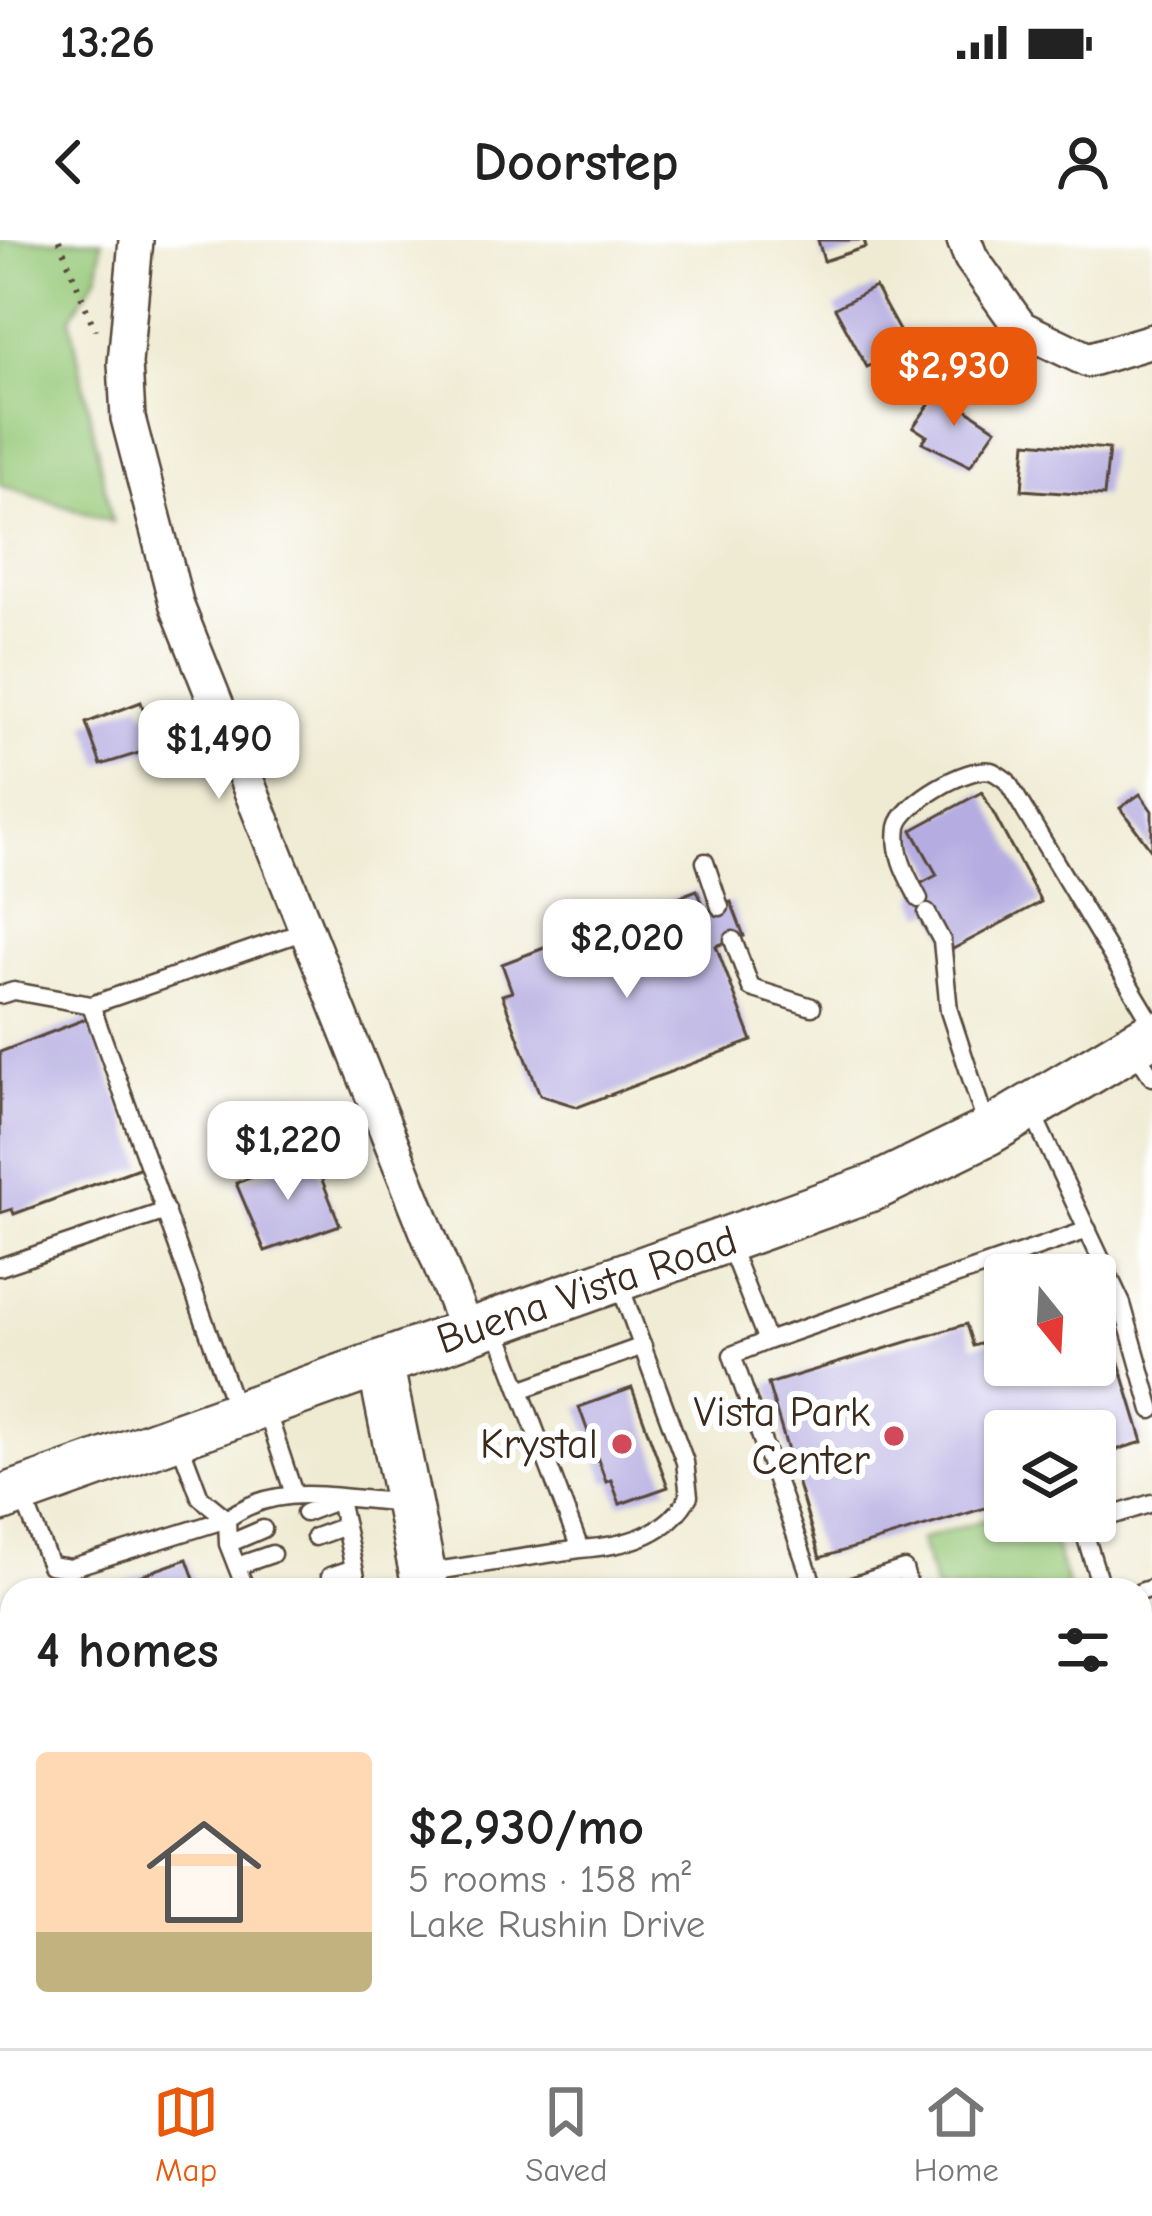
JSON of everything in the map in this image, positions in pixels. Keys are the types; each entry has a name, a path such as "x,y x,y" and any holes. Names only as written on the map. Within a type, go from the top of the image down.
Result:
{"main road":[{"name":"Buena Vista Road","path":"5,1497 877,1186 1147,1045"},
{"path":"380,1363 423,1578"}],"street":[{"path":"136,240 127,392 141,476 177,606 308,930 481,1328"},
{"path":"964,240 970,259 1021,328 1088,359 1152,341"}],"lane":[{"path":"988,1132 949,1011 942,941 899,862 904,810 937,788 978,771 993,771 1007,781 1147,1045"},
{"path":"705,862 720,907"},
{"path":"0,995 14,991 91,1005 308,930"},
{"path":"733,940 751,988 812,1006"},
{"path":"91,1005 166,1210 251,1409 292,1491"},
{"path":"1030,1107 1123,1304 1152,1410"},
{"path":"0,1267 166,1210"},
{"path":"810,1578 732,1354 1088,1230"},
{"path":"728,1241 767,1341"},
{"path":"443,1578 626,1542 666,1526 689,1496 685,1462 618,1281"},
{"path":"481,1328 520,1390 580,1549"},
{"path":"520,1390 643,1346"},
{"path":"177,1436 200,1497 227,1519 228,1544 242,1578"},
{"path":"5,1497 50,1565 70,1568 227,1519 242,1507 292,1491 339,1500 408,1502"},
{"path":"305,1513 339,1500"},
{"path":"339,1500 356,1578"},
{"path":"1116,1514 1152,1503"},
{"path":"315,1537 345,1526"},
{"path":"228,1544 263,1529"},
{"path":"1087,1542 1098,1578"},
{"path":"237,1566 272,1554"},
{"path":"330,1576 354,1568"},
{"path":"877,1578 904,1569 907,1578"}],"path":[{"path":"58,240 127,392"}],"green space":[{"path":"0,240 102,240 98,274 70,318 112,522 0,485"},
{"path":"984,1520 984,1542 1054,1542 1065,1578 932,1578 920,1540"}],"building":[{"path":"818,240 864,240 866,247 824,261"},
{"path":"875,287 908,347 867,367 835,308"},
{"path":"939,391 996,429 970,466 922,442 927,436 913,427"},
{"path":"1026,442 1109,449 1104,496 1022,490"},
{"path":"141,702 144,712 154,708 163,732 154,735 158,747 101,765 86,723"},
{"path":"982,792 1041,902 953,949 933,910 924,915 916,901 918,885 937,875 912,830"},
{"path":"1140,794 1152,811 1152,851 1120,808"},
{"path":"697,890 706,912 731,902 744,936 716,946 752,1041 578,1107 540,1095 502,995 512,992 502,964"},
{"path":"88,1018 144,1166 14,1214 12,1209 0,1213 0,1052"},
{"path":"312,1155 340,1225 265,1251 236,1183"},
{"name":"Vista Park Center","path":"966,1324 973,1346 984,1343 984,1386 1116,1386 1116,1353 1143,1442 1116,1450 1116,1410 984,1410 984,1508 820,1558 768,1384"},
{"name":"Krystal","path":"632,1388 668,1487 620,1504 611,1480 606,1482 579,1407"},
{"path":"187,1559 194,1578 133,1578"}],"place":[{"name":"Vista Park Center","path":"894,1436"},
{"name":"Krystal","path":"622,1444"}]}
